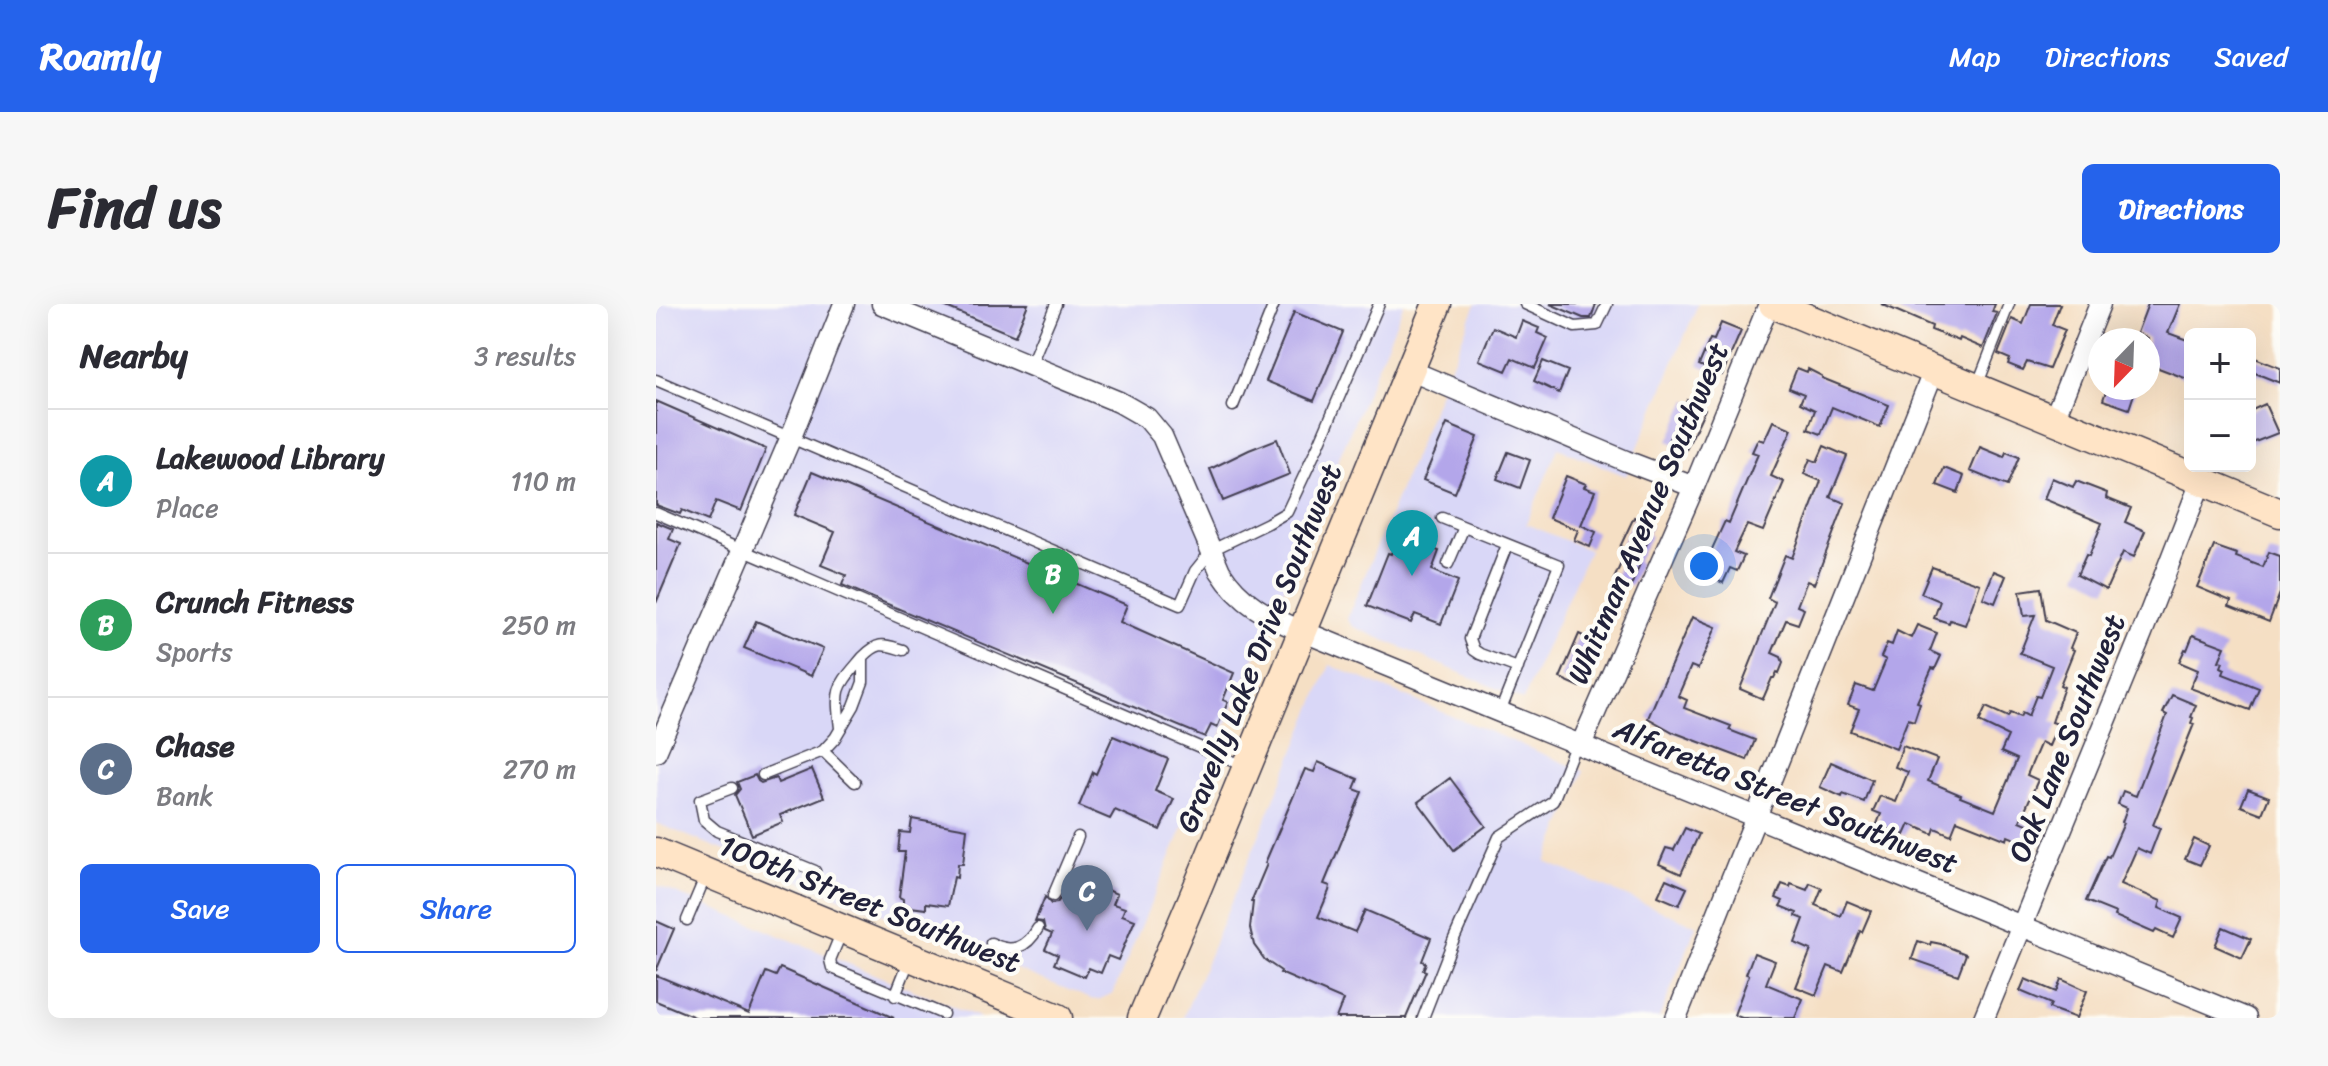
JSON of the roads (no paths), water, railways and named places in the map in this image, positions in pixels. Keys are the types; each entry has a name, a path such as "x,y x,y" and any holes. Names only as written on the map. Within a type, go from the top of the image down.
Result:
{"main road":[{"name":"Gravelly Lake Drive Southwest","path":"1142,1018 1437,304"},
{"path":"1771,304 1815,317 1934,370 2280,513"},
{"name":"100th Street Southwest","path":"656,852 1058,1018"}],"street":[{"path":"656,750 791,437 844,304"},
{"name":"Alfaretta Street Southwest","path":"882,304 1119,402 1154,424 1226,580 1246,602 1275,620 2246,1018"},
{"name":"Whitman Avenue Southwest","path":"1578,744 1694,487 1771,304"},
{"path":"2054,419 2100,304"},
{"path":"1409,370 1694,487"},
{"path":"1676,1018 1934,370"},
{"name":"Oak Lane Southwest","path":"1984,1018 2202,479"}],"lane":[{"path":"1030,366 1056,304"},
{"path":"1233,406 1274,304"},
{"path":"656,380 1180,605 1195,571 1212,550 1287,512 1379,304"},
{"path":"1525,304 1575,327 1597,325 1607,304"},
{"path":"1976,387 2009,304"},
{"path":"656,513 1246,767"},
{"path":"1442,518 1559,565 1500,712"},
{"path":"1448,564 1464,527"},
{"path":"1507,545 1470,639 1474,650 1480,654 1518,668"},
{"path":"840,728 839,685 873,646 882,644 903,650"},
{"path":"763,775 823,751 835,738 854,706 863,682 863,657"},
{"path":"1423,1018 1499,837 1553,801 1578,744"},
{"path":"823,751 855,782"},
{"path":"732,788 700,800 704,820 717,831 815,871"},
{"path":"1053,896 1078,837"},
{"path":"687,920 707,873"},
{"path":"991,943 1013,950 1025,946 1038,928"},
{"path":"842,929 830,960 832,968 943,1014"},
{"path":"895,996 910,957"}],"place":[{"name":"Lakewood Library","path":"1412,576"},
{"name":"Crunch Fitness","path":"1053,614"},
{"name":"Chase","path":"1087,931"}]}
